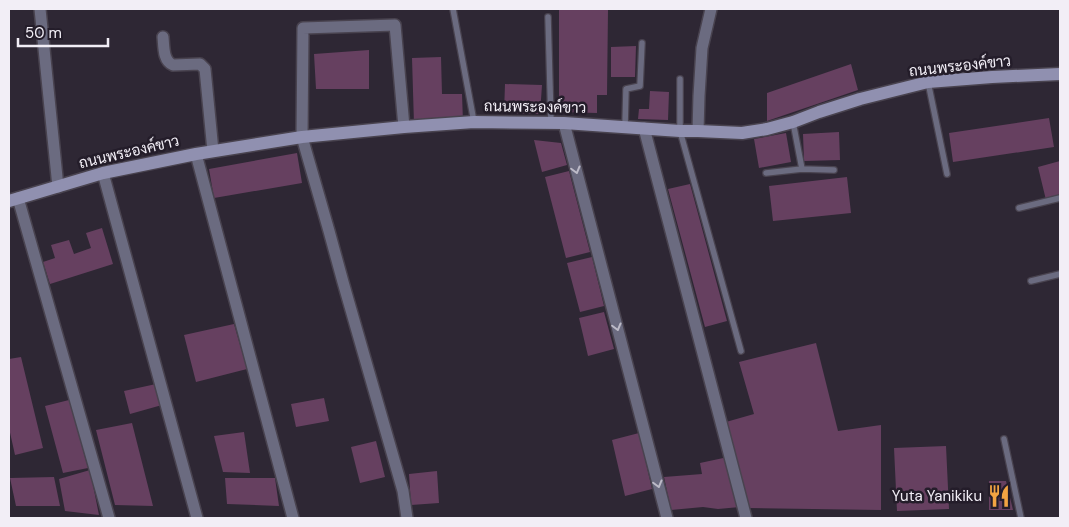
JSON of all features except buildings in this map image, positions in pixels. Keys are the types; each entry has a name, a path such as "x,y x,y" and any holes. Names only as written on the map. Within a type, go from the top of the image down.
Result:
{"street":[{"path":"40,9 58,186"},
{"path":"698,131 702,48 711,9"},
{"path":"404,126 395,24 303,28 302,136 403,491 407,518"},
{"path":"163,37 166,59 169,63 177,65 200,64 205,68 213,151"},
{"name":"ถนนพระองค์ขาว","path":"13,200 103,173 196,154 302,136 404,126 474,122 558,123 742,133 793,122 860,99 928,82 1060,74"},
{"path":"558,123 667,518"},
{"path":"644,128 746,518"},
{"path":"196,154 293,518"},
{"path":"103,173 197,518"},
{"path":"13,200 109,518"}],"lane":[{"path":"453,9 474,122"},
{"path":"548,17 558,123"},
{"path":"625,128 626,89 640,86 642,43"},
{"path":"680,79 680,131 741,351"},
{"path":"928,82 947,174"},
{"path":"793,122 802,169"},
{"path":"766,173 802,169 834,170"},
{"path":"1019,208 1060,198"},
{"path":"1031,281 1060,274"},
{"path":"1004,439 1021,518"}],"place":[{"name":"Yuta Yanikiku","path":"999,496"}]}
